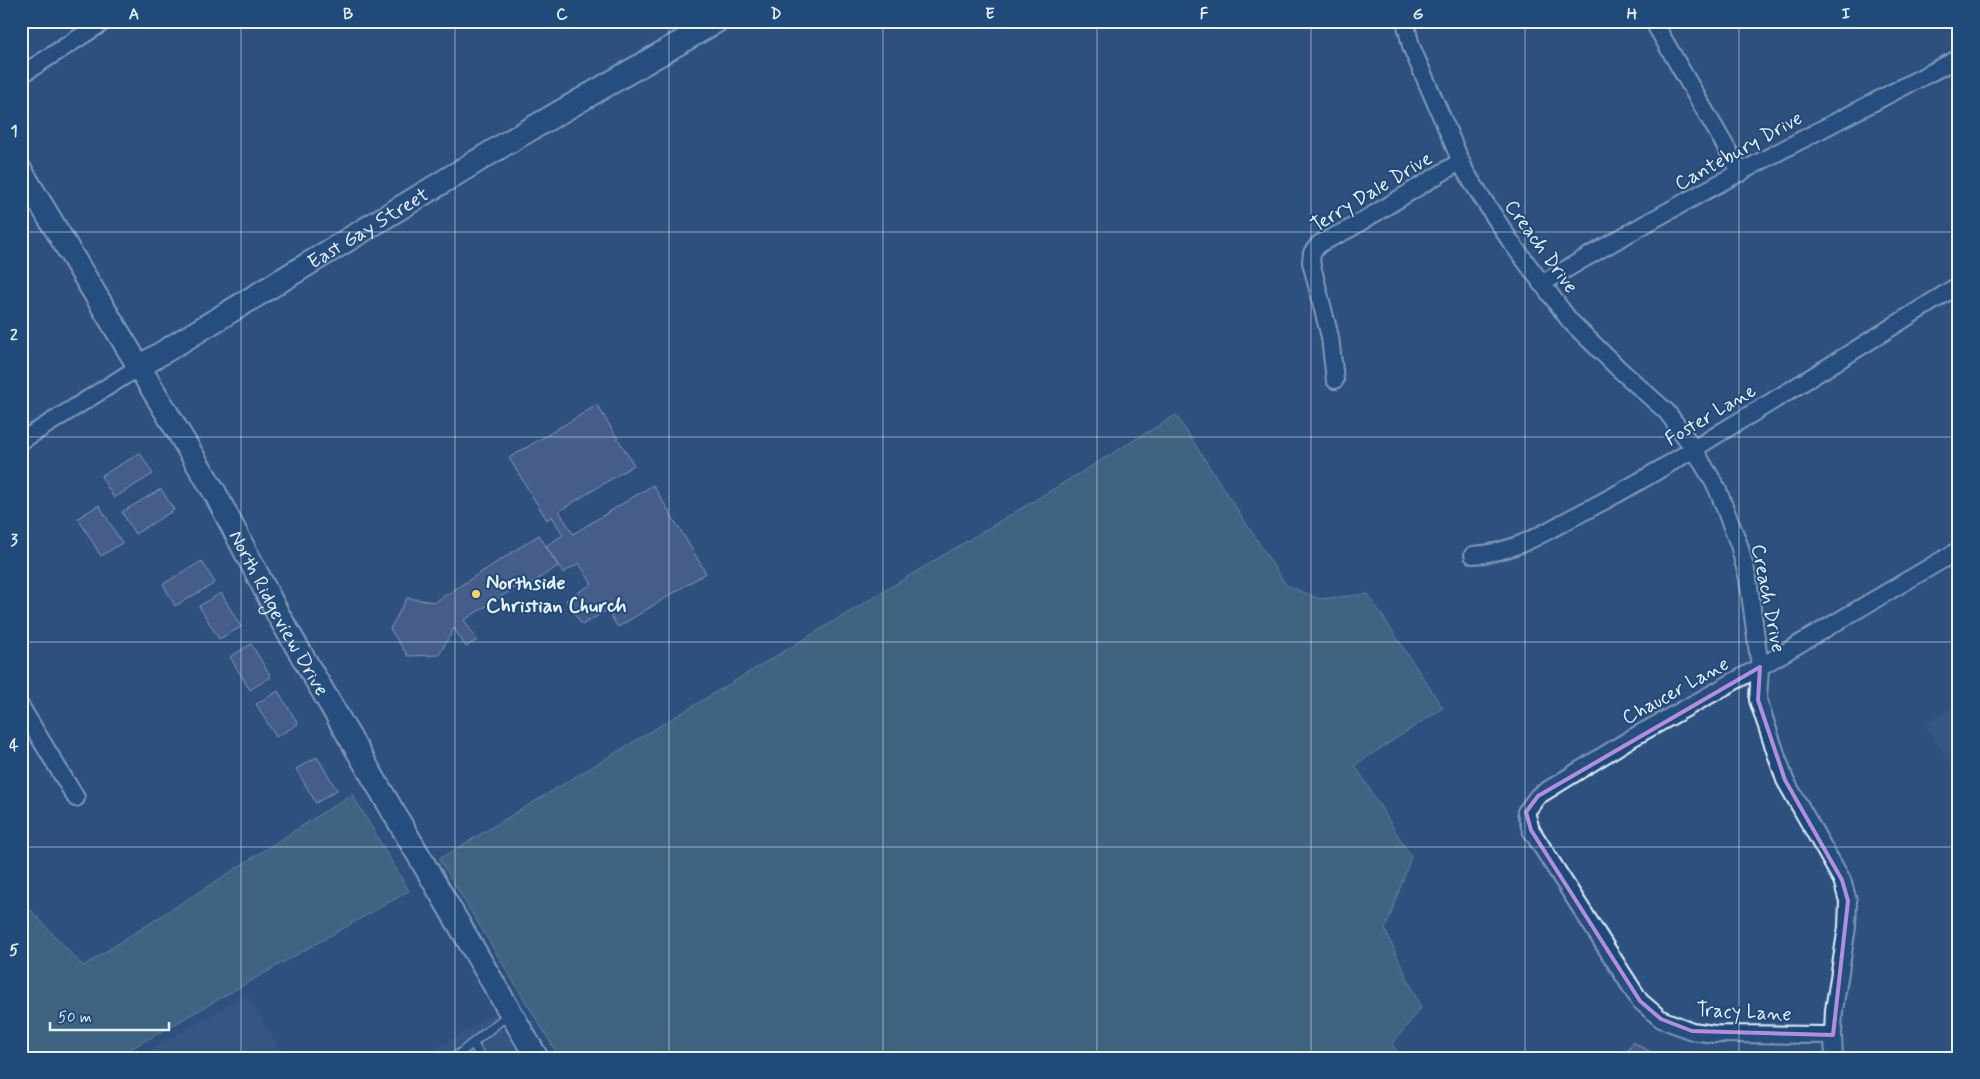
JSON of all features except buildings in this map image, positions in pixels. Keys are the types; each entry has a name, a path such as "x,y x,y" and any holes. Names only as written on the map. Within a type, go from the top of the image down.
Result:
{"main road":[{"name":"East Gay Street","path":"139,368 505,144 717,21"},
{"name":"North Ridgeview Drive","path":"21,171 215,492 280,618 537,1058"}],"street":[{"path":"21,75 105,21"},
{"name":"Creach Drive","path":"1405,21 1411,46 1466,173 1506,235 1541,284 1570,320 1619,369 1667,412 1694,449 1717,488 1748,579 1760,667 1758,700 1785,780 1842,880 1848,901 1848,927 1834,1010 1834,1058"},
{"path":"1653,21 1741,173"},
{"name":"Cantebury Drive","path":"1541,284 1596,251 1959,58"},
{"name":"Terry Dale Drive","path":"1334,380 1330,337 1311,262 1312,253 1319,244 1351,228 1461,161"},
{"name":"Foster Lane","path":"1473,555 1493,554 1531,541 1694,449 1959,285"},
{"name":"East Gay Street","path":"21,441 139,368"},
{"name":"Chaucer Lane","path":"1586,919 1531,830 1526,812 1538,796 1630,739 1760,667 1959,550"},
{"path":"21,707 76,798"},
{"name":"Tracy Lane","path":"1586,919 1640,1001 1661,1019 1692,1031 1714,1034 1833,1035"}],"lane":[{"path":"454,1058 511,1013"},
{"path":"473,1044 481,1058"}],"highlighted area":[{"path":"1760,667 1758,700 1785,780 1842,880 1848,901 1833,1035 1692,1031 1661,1019 1640,1001 1531,830 1526,812 1538,796"}],"shaded area":[{"path":"1959,703 1959,780 1925,724"},
{"path":"247,994 285,1058 136,1058"},
{"path":"494,1014 520,1058 421,1058"}],"green space":[{"path":"1176,415 1286,585 1320,599 1368,594 1443,708 1355,765 1411,857 1385,930 1421,1008 1392,1044 1401,1058 560,1058 439,859"},
{"path":"352,794 409,891 115,1058 21,1058 21,900 83,966"}],"place":[{"name":"Northside Christian Church","path":"476,594"}]}
